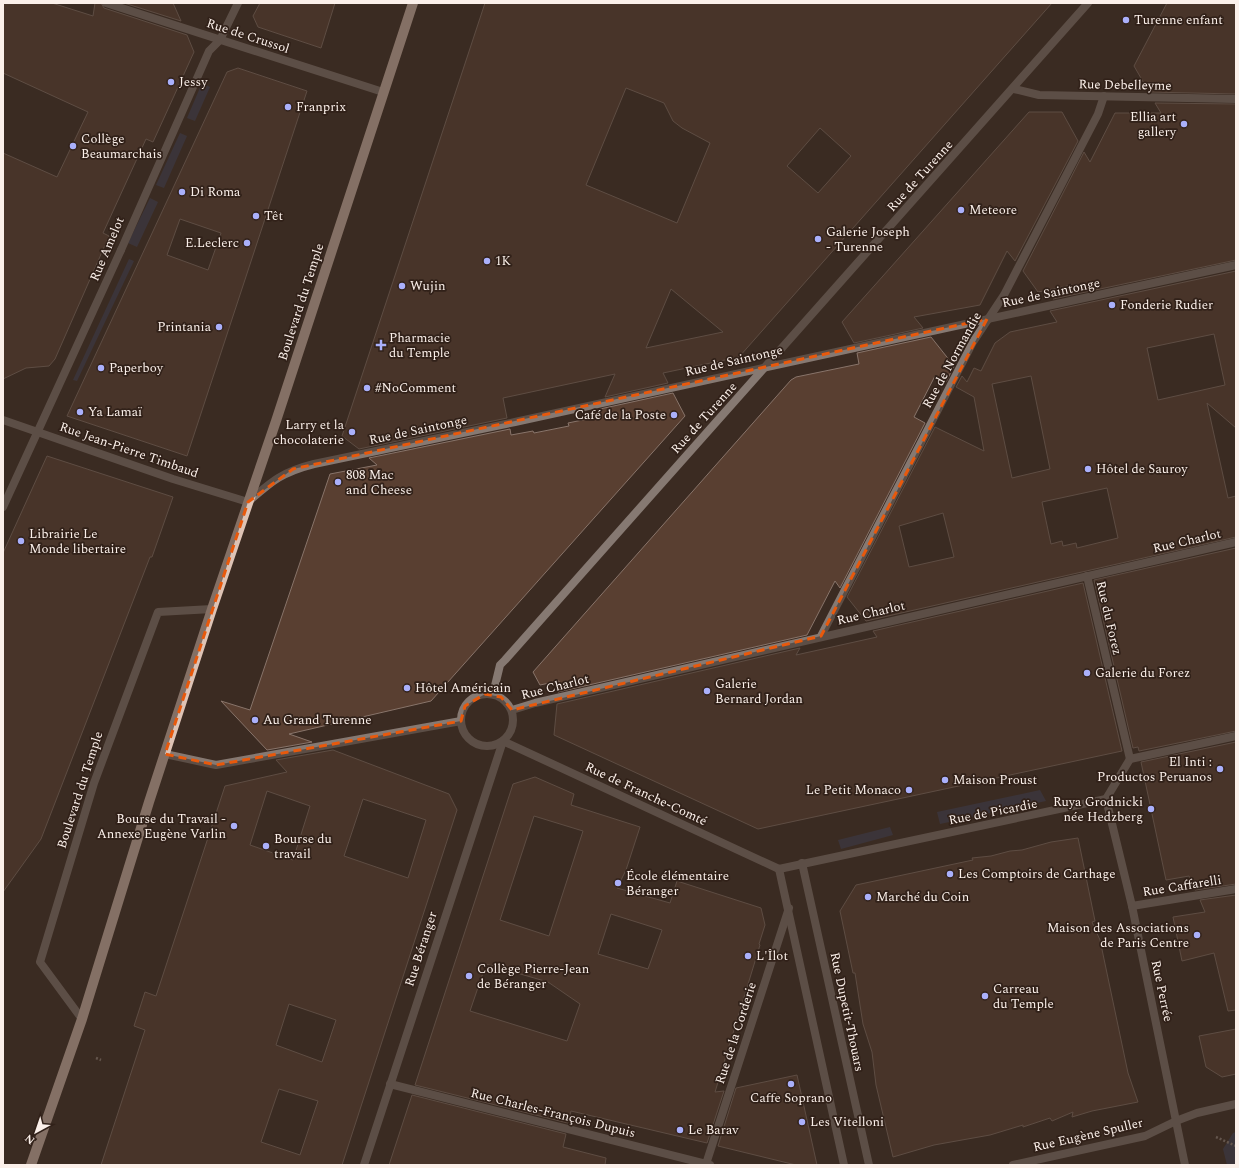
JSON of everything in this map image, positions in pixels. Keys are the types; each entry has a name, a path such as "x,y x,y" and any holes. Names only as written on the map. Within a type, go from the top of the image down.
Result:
{"main road":[{"name":"Boulevard du Temple","path":"31,1165 82,1019 212,609 276,421 413,3"}],"street":[{"name":"Rue de Crussol","path":"106,3 383,92"},
{"name":"Rue Amelot","path":"3,507 121,250 209,52 220,40 238,3"},
{"name":"Rue de Turenne","path":"493,694 500,665 1014,89 1088,3"},
{"name":"Rue Debelleyme","path":"1014,89 1038,95 1236,99"},
{"name":"Rue de Normandie","path":"821,636 973,342 1004,295 1098,114 1104,96"},
{"name":"Rue de Saintonge","path":"248,502 274,480 293,469 1236,265"},
{"name":"Rue Jean-Pierre Timbaud","path":"3,420 173,479 248,502"},
{"name":"Rue Charlot","path":"512,710 535,703 821,636 1236,542"},
{"name":"Rue du Forez","path":"1087,576 1130,759"},
{"name":"Boulevard du Temple","path":"82,1019 40,962 94,783 158,612 212,609"},
{"path":"493,694 501,697 512,710 513,727 509,735 496,745 480,746 462,730 461,722 465,706 470,700 477,696 493,694"},
{"path":"165,754 216,765 461,722"},
{"path":"1106,799 1130,759 1236,736"},
{"name":"Rue de Franche-Comté","path":"503,741 779,869"},
{"name":"Rue Béranger","path":"364,1165 503,741"},
{"name":"Rue de Picardie","path":"779,869 1106,799"},
{"name":"Rue Perrée","path":"1106,799 1132,906 1185,1165"},
{"name":"Rue Dupetit-Thouars","path":"802,863 869,1165"},
{"path":"779,869 789,908 844,1165"},
{"name":"Rue Caffarelli","path":"1132,906 1236,889"},
{"name":"Rue de la Corderie","path":"707,1165 789,908"},
{"name":"Rue Charles-François Dupuis","path":"390,1084 707,1165"},
{"name":"Rue Eugène Spuller","path":"1013,1165 1144,1136 1197,1113 1236,1104"}],"path":[{"path":"96,1058 101,1060"},
{"path":"1216,1136 1236,1146"}],"highlighted area":[{"path":"987,319 821,636 512,710 501,697 485,694 465,706 461,721 216,765 165,754 248,502 293,469"}],"shaded area":[{"path":"202,83 210,87 195,121 187,118"},
{"path":"180,133 187,136 164,188 156,185"},
{"path":"150,198 158,202 137,247 128,243"},
{"path":"129,259 134,261 77,381 73,380"},
{"path":"1040,790 1046,801 940,824 937,812"},
{"path":"890,827 893,835 841,849 838,840"},
{"path":"1236,1132 1236,1165 1227,1165 1223,1149 1233,1133"}],"building":[{"path":"3,3 52,3 93,16 95,3 101,3 104,8 187,35 194,52 153,142 146,139 103,233 109,236 55,359 49,366 26,368 3,379 3,153 57,177 88,112 3,73"},
{"path":"124,3 173,3 181,21"},
{"path":"260,3 335,3 321,48 258,27 253,16"},
{"path":"485,3 1052,3 739,357 663,373 668,383 605,397 615,374 503,398 507,418 359,449 342,436","holes":["626,88 664,103 673,121 682,128 710,143 677,223 586,185","820,128 851,156 818,193 787,166","671,289 723,332 646,348"]},
{"path":"1167,3 1236,3 1236,94 1149,92 1134,66"},
{"path":"238,68 307,91 187,456 67,416 227,72","holes":["180,219 221,233 208,270 167,255"]},
{"path":"1155,103 1236,104 1236,260 1053,299 1072,285 1038,292 1023,271 1084,152 1090,162 1115,113 1161,113"},
{"path":"1029,112 1062,112 1078,141 1015,261 1007,251 980,305 914,317 923,328 854,343 842,322"},
{"path":"1236,271 1236,428 1207,403 1228,498 1236,496 1236,537 866,621 847,597 935,427 984,451 974,397 956,387 962,376 967,382 974,368 981,371 995,343 1010,332 1057,322 1050,311","holes":["1214,334 1225,385 1158,400 1147,348","1031,376 1050,469 1012,478 992,384","1107,488 1118,538 1077,548 1076,543 1063,546 1062,541 1051,544 1042,502","943,513 954,557 909,567 899,526"]},
{"path":"931,337 954,366 946,382 935,376 914,417 925,423 840,588 835,581 807,635 558,692 559,681 540,685 533,672 791,380 796,377 859,364 857,353"},
{"path":"673,393 685,416 431,701 289,734 312,742 267,750 221,701 250,710 330,474 377,465 369,458 510,429 511,435 533,431 534,433 569,426 568,423 597,417 600,409"},
{"path":"47,456 173,497 152,557 150,557 41,839 3,892 3,553"},
{"path":"1236,548 1236,731 1139,751 1138,747 1133,748 1094,580"},
{"path":"1083,583 1122,751 758,829 554,735 557,704 800,648 796,655 877,637 873,631"},
{"path":"1236,742 1236,884 1195,890 1189,876 1166,880 1141,762"},
{"path":"333,750 449,794 457,810 342,1165 101,1165 145,1030 134,1026 145,992 156,996 225,786 287,772 276,760","holes":["267,791 310,806 293,860 250,845","363,799 426,820 408,878 344,856","289,1004 336,1020 322,1062 276,1045","279,1089 318,1101 300,1155 261,1142"]},
{"path":"535,777 574,794 571,805 640,827 626,870 617,888 670,903 677,881 761,908 765,925 715,1092 724,1091 707,1143 571,1111 568,1123 415,1085 513,784","holes":["534,816 583,831 549,936 500,920","611,914 662,930 648,969 598,954","486,964 548,982 580,1004 567,1041 470,1011"]},
{"name":"Carreau du Temple","path":"1078,838 1095,921 1092,922 1100,940 1128,1073 1138,1102 1092,1111 1072,1117 1073,1112 1052,1121 1050,1118 1023,1127 1023,1125 990,1135 934,1145 893,1157 876,1085 872,1052 863,1024 855,973 853,973 840,911 856,885 973,860 972,858 991,856 1010,851 1022,850 1051,842"},
{"path":"1236,895 1236,1010 1228,1011 1214,953 1182,961 1173,917 1205,912 1200,900"},
{"path":"1236,1029 1236,1074 1222,1077 1206,1067 1199,1036"},
{"path":"797,1075 817,1165 796,1165 718,1146 736,1088"},
{"path":"412,1095 566,1134 563,1147 606,1158 605,1165 389,1165"}],"place":[{"name":"Turenne enfant","path":"1126,20"},
{"name":"Jessy","path":"171,82"},
{"name":"Franprix","path":"288,107"},
{"name":"Ellia art gallery","path":"1184,124"},
{"name":"Collège Beaumarchais","path":"73,146"},
{"name":"Di Roma","path":"182,192"},
{"name":"Meteore","path":"961,210"},
{"name":"Têt","path":"256,216"},
{"name":"Galerie Joseph - Turenne","path":"818,239"},
{"name":"E.Leclerc","path":"247,243"},
{"name":"1K","path":"487,261"},
{"name":"Wujin","path":"402,286"},
{"name":"Fonderie Rudier","path":"1112,305"},
{"name":"Printania","path":"219,327"},
{"name":"Pharmacie du Temple","path":"381,345"},
{"name":"Paperboy","path":"101,368"},
{"name":"#NoComment","path":"367,388"},
{"name":"Ya Lamaï","path":"80,412"},
{"name":"Café de la Poste","path":"674,415"},
{"name":"Larry et la chocolaterie","path":"352,432"},
{"name":"Hôtel de Sauroy","path":"1088,469"},
{"name":"808 Mac and Cheese","path":"338,482"},
{"name":"Librairie Le Monde libertaire","path":"21,541"},
{"name":"Galerie du Forez","path":"1087,673"},
{"name":"Hôtel Américain","path":"407,688"},
{"name":"Galerie Bernard Jordan","path":"707,691"},
{"name":"Au Grand Turenne","path":"255,720"},
{"name":"El Inti : Productos Peruanos","path":"1220,769"},
{"name":"Maison Proust","path":"945,780"},
{"name":"Le Petit Monaco","path":"909,790"},
{"name":"Ruya Grodnicki née Hedzberg","path":"1151,809"},
{"name":"Bourse du Travail - Annexe Eugène Varlin","path":"234,826"},
{"name":"Bourse du travail","path":"266,846"},
{"name":"Les Comptoirs de Carthage","path":"950,874"},
{"name":"École élémentaire Béranger","path":"618,883"},
{"name":"Marché du Coin","path":"868,897"},
{"name":"Maison des Associations de Paris Centre","path":"1197,935"},
{"name":"L'Îlot","path":"748,956"},
{"name":"Collège Pierre-Jean de Béranger","path":"469,976"},
{"name":"Carreau du Temple","path":"985,996"},
{"name":"Caffe Soprano","path":"791,1084"},
{"name":"Les Vitelloni","path":"802,1122"},
{"name":"Le Barav","path":"680,1130"}]}
